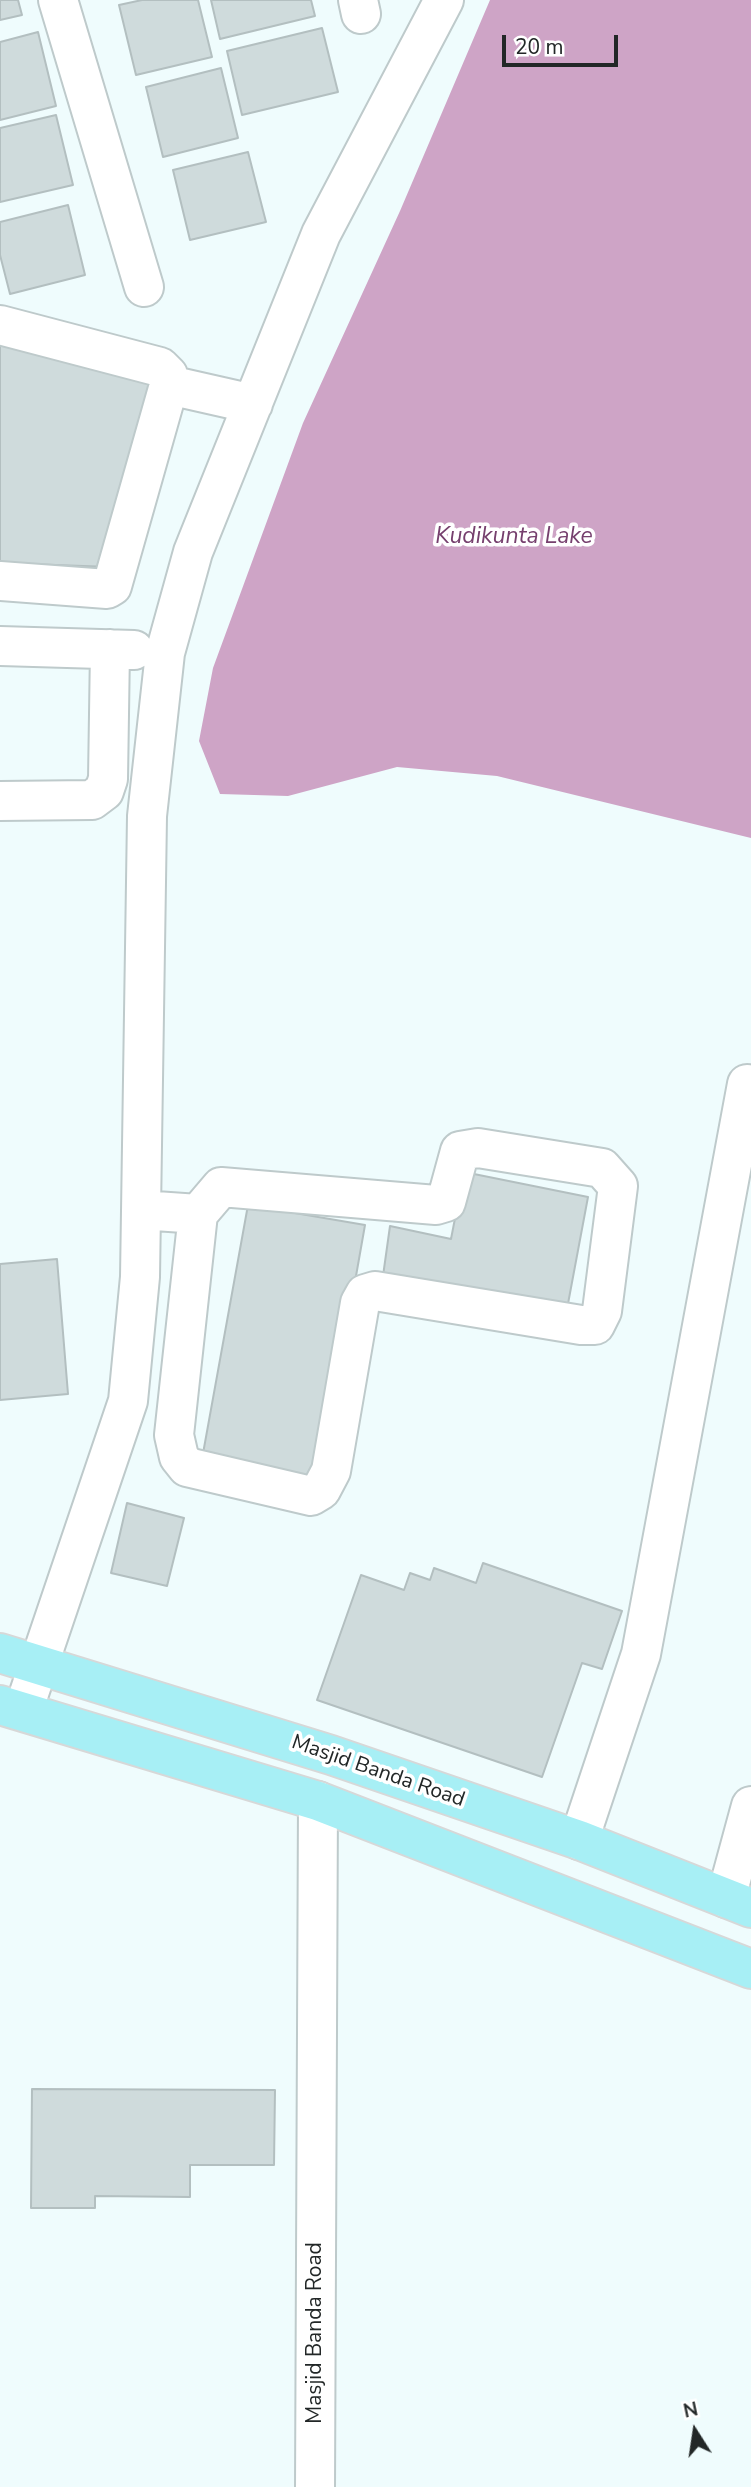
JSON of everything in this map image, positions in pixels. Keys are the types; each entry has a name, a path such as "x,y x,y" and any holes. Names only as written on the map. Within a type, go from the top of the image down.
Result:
{"main road":[{"name":"Masjid Banda Road","path":"0,1653 331,1755 579,1840 738,1903"},
{"path":"11,1708 317,1801 751,1969"}],"street":[{"path":"58,0 144,287"},
{"path":"11,1708 41,1664 128,1401 140,1277 147,816 165,653 192,552 321,234 444,0"},
{"path":"0,325 160,367 168,375 169,385 112,586 107,589 0,582"},
{"path":"169,385 253,404"},
{"path":"0,646 165,653"},
{"path":"0,801 92,800 104,791 108,779 110,649"},
{"path":"579,1840 641,1654 747,1084"},
{"path":"478,1148 603,1168 618,1186 602,1311 595,1325 581,1325 375,1291 365,1294 360,1303 331,1471 321,1490 311,1496 187,1467 179,1457 174,1435 198,1214 221,1187 436,1205 446,1202 460,1151 478,1148"},
{"path":"141,1210 198,1214"},
{"name":"Masjid Banda Road","path":"315,2487 317,1801"},
{"path":"738,1903 751,1805"}],"water":[{"name":"Kudikunta Lake","path":"490,0 751,0 751,838 497,776 397,767 288,796 220,794 199,741 213,668 303,423 400,211"}],"building":[{"path":"0,0 18,0 22,15 0,20"},
{"path":"142,0 198,0 212,57 136,75 119,5"},
{"path":"211,0 311,0 315,16 220,39"},
{"path":"322,28 338,92 242,115 227,51"},
{"path":"38,32 56,106 0,120 0,42"},
{"path":"221,68 238,138 163,157 146,87"},
{"path":"56,115 73,185 0,202 0,128"},
{"path":"248,152 266,222 190,240 173,170"},
{"path":"68,205 85,275 10,294 0,255 0,222"},
{"path":"0,340 153,375 111,567 0,563"},
{"path":"464,1172 588,1197 567,1309 383,1276 390,1226 451,1239"},
{"path":"248,1205 365,1225 320,1480 202,1459"},
{"path":"57,1259 68,1394 0,1400 0,1264"},
{"path":"127,1503 184,1518 167,1586 111,1573"},
{"path":"483,1563 622,1611 602,1669 582,1663 542,1777 317,1700 361,1575 404,1590 410,1573 430,1580 434,1568 476,1583"},
{"path":"32,2089 275,2090 274,2165 190,2165 190,2197 95,2196 95,2208 31,2208"}]}
